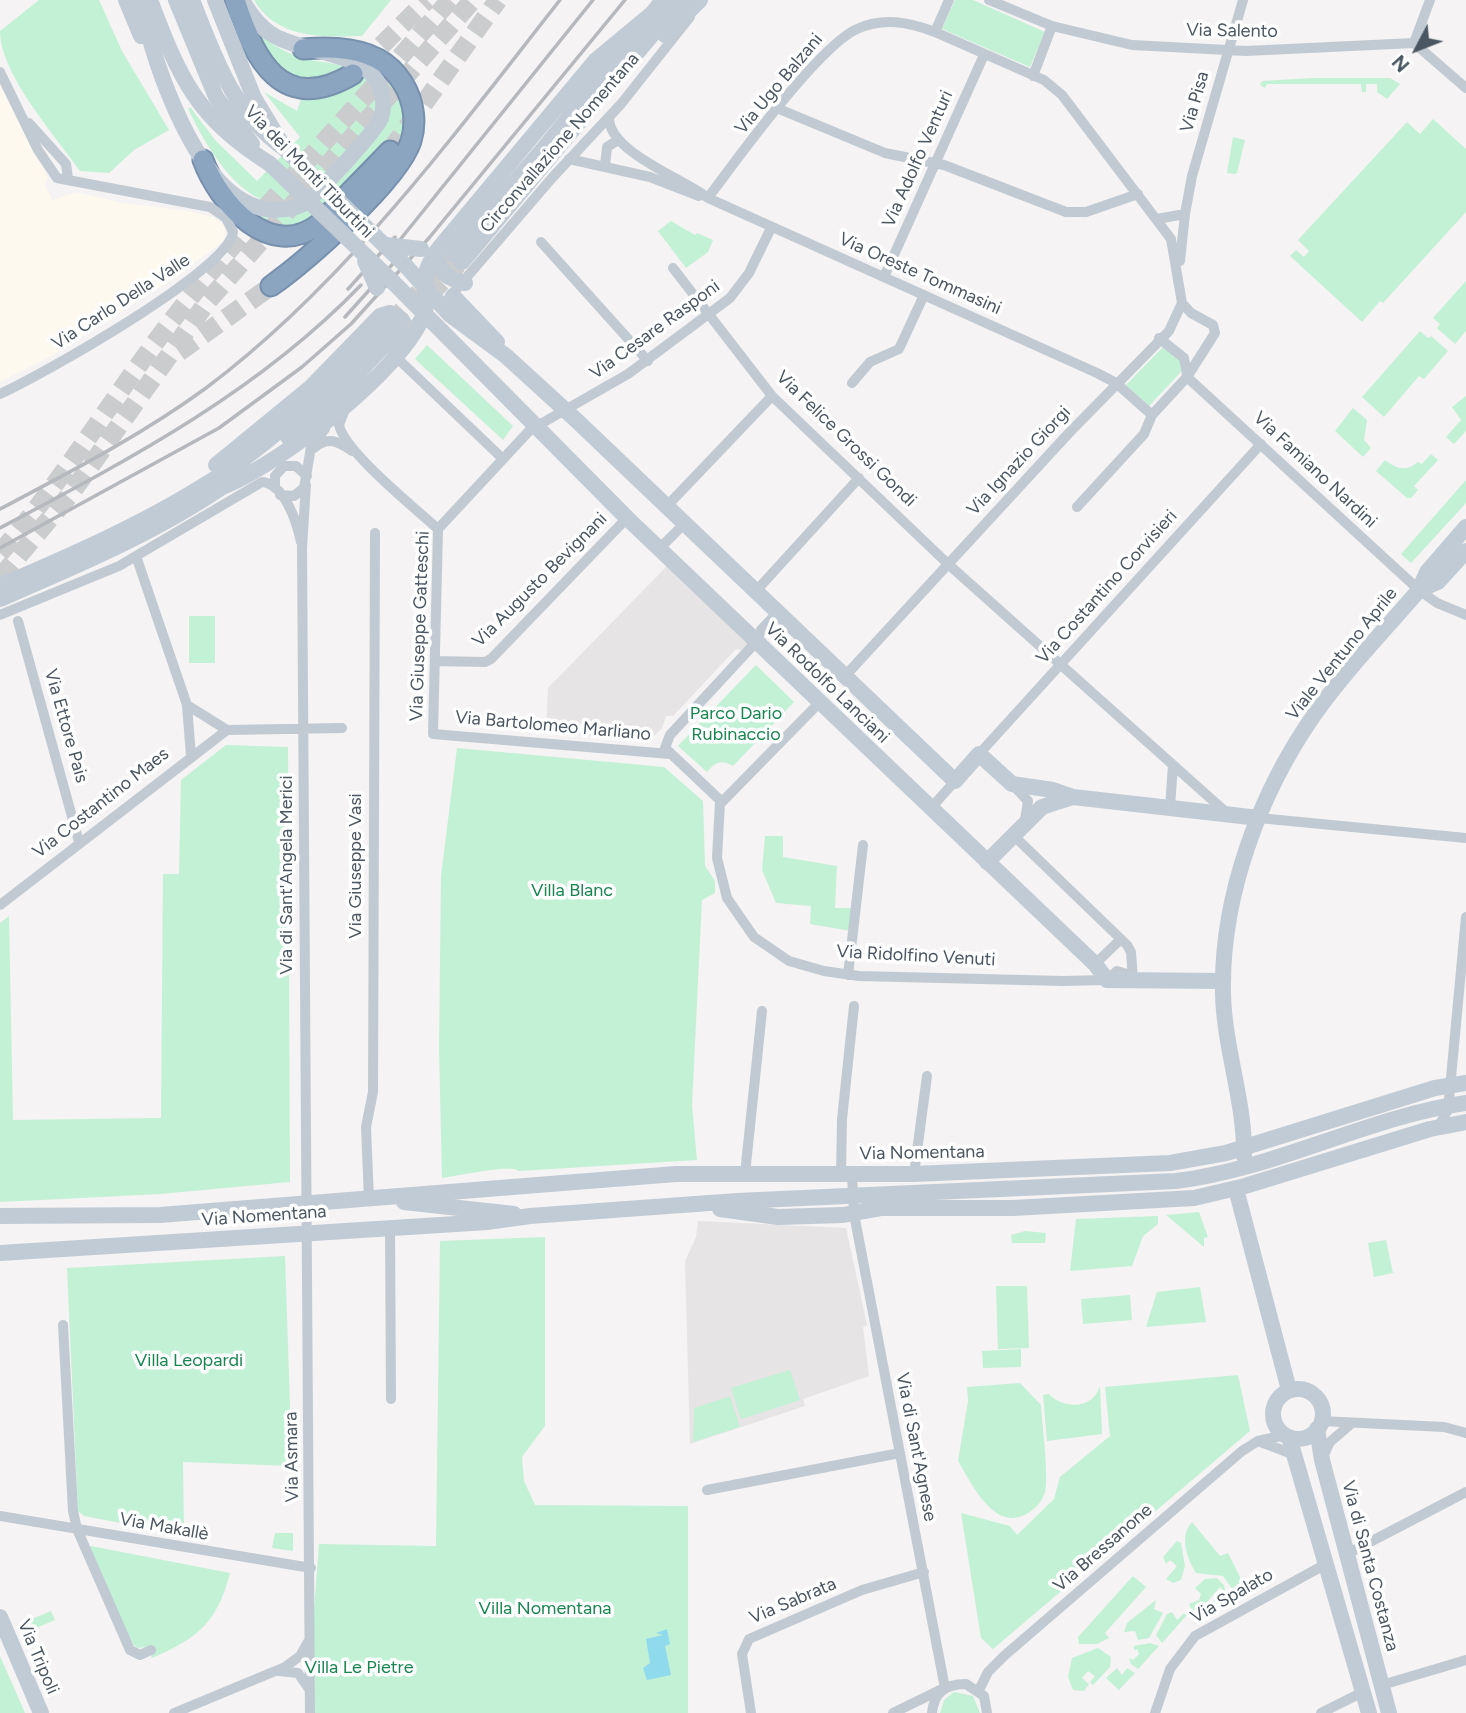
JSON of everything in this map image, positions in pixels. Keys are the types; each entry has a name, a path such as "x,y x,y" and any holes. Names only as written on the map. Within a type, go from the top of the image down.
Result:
{"highway":[{"path":"235,0 253,50 264,67 278,79 298,87 314,89 329,86 353,74"},
{"path":"271,286 304,262 347,221 401,159 413,129 412,104 406,88 383,61 349,50 303,49"},
{"path":"203,160 218,188 240,215 265,233 288,237 307,232 319,224 390,151"}],"street":[{"path":"126,0 163,82 203,160 239,198 261,208 284,209 306,202 373,132 380,119 383,103 379,85 370,72 358,63 303,49 262,27 242,0"},
{"path":"140,0 163,82"},
{"path":"150,0 176,66 202,109 235,141 270,164"},
{"name":"Via dei Monti Tiburtini","path":"176,0 221,105 270,164 360,253 384,285"},
{"name":"Via dei Monti Tiburtini","path":"192,0 238,104 259,129 285,149 425,285 446,300 469,331 506,356"},
{"path":"215,0 254,98 285,149"},
{"name":"Circonvallazione Nomentana","path":"448,254 594,107 681,0"},
{"path":"594,107 700,0"},
{"name":"Circonvallazione Nomentana","path":"446,300 465,283 569,159 609,118 677,37 700,0"},
{"path":"935,32 949,0"},
{"name":"Via Salento","path":"992,0 1018,6 1052,26 1124,44 1228,51 1414,43"},
{"name":"Via Pisa","path":"1178,274 1192,176 1243,0"},
{"path":"1430,0 1414,43 1466,88"},
{"path":"465,283 443,274 438,266 595,61 659,6"},
{"name":"Via Ugo Balzani","path":"708,198 827,51 854,30 887,21 912,24 1051,84 1066,98 1172,242 1178,274"},
{"path":"1033,76 1052,26"},
{"name":"Via Adolfo Venturi","path":"884,277 984,55"},
{"path":"0,72 52,174 59,179 68,178 69,172 64,161 24,119"},
{"path":"779,109 885,153 944,165 1066,212 1086,212 1138,194"},
{"path":"609,118 611,130 618,140 653,172"},
{"path":"605,166 607,147 618,140"},
{"path":"569,159 653,172"},
{"name":"Via Oreste Tommasini","path":"653,172 1116,383 1152,415"},
{"name":"Via Carlo Della Valle","path":"0,394 64,361 204,269 223,252 232,239 232,226 226,218 210,207 68,178"},
{"path":"1157,219 1185,214"},
{"name":"Via Cesare Rasponi","path":"534,427 566,411 648,361 730,298 746,279 771,228"},
{"path":"541,242 648,361"},
{"path":"385,244 448,254"},
{"path":"424,314 428,266 448,254"},
{"name":"Via Felice Grossi Gondi","path":"673,268 772,396 948,564 1228,814"},
{"path":"1077,507 1144,434 1152,415 1187,377 1212,338 1214,328 1191,313 1182,303 1178,274"},
{"path":"384,285 424,314"},
{"path":"0,615 100,575 261,482 267,482 277,491 293,496 306,480 315,440 395,356 395,327 384,285"},
{"path":"852,383 870,362 899,349 923,295"},
{"path":"0,586 125,529 202,486 247,456 395,327 446,300"},
{"name":"Via Ignazio Giorgi","path":"846,676 1116,383 1172,326 1182,303"},
{"name":"Via Rodolfo Lanciani","path":"424,314 534,427 659,549 1095,964 1107,979"},
{"path":"395,327 449,340"},
{"path":"222,487 331,400 395,327"},
{"name":"Via Famiano Nardini","path":"1159,338 1184,358 1187,377 1419,590 1437,603 1466,615"},
{"path":"395,356 502,458"},
{"name":"Via Rodolfo Lanciani","path":"506,356 955,781"},
{"path":"666,507 772,396"},
{"path":"0,599 90,560 261,467 342,410"},
{"path":"342,410 340,428 365,461 438,529"},
{"name":"Via Giuseppe Gatteschi","path":"433,734 438,529 534,427"},
{"path":"310,453 323,441 332,440 365,461"},
{"name":"Via Costantino Corvisieri","path":"979,754 1261,444"},
{"path":"277,491 276,474 287,465 296,466 306,480"},
{"path":"756,591 859,478"},
{"name":"Via di Sant'Angela Merici","path":"305,1202 302,548 306,480"},
{"name":"Via di Sant'Angela Merici","path":"277,491 296,519 302,548"},
{"name":"Via Augusto Bevignani","path":"435,661 485,662 491,659 627,517"},
{"path":"659,549 684,524"},
{"name":"Viale Ventuno Aprile","path":"1236,1189 1244,1148 1225,1023 1225,941 1234,896 1259,818 1283,767 1314,715 1419,590 1427,572 1466,527"},
{"name":"Via Giuseppe Vasi","path":"369,1199 366,1127 373,1092 374,533"},
{"name":"Viale Ventuno Aprile","path":"1419,590 1438,582 1466,551"},
{"name":"Via Costantino Maes","path":"136,556 187,705 191,756"},
{"path":"778,612 761,631 757,641 666,739 664,745 720,802 728,798 819,703"},
{"name":"Via Ettore Pais","path":"18,621 79,842"},
{"path":"187,705 227,730 341,728"},
{"name":"Via Costantino Maes","path":"0,905 227,730"},
{"name":"Via Bartolomeo Marliano","path":"433,734 670,754"},
{"path":"931,807 979,754 1024,795 1029,806 1018,830"},
{"path":"1170,807 1173,765"},
{"path":"1012,784 1053,790 1073,797 1466,838"},
{"path":"987,862 1047,804 1073,797"},
{"name":"Via Ridolfino Venuti","path":"720,802 716,841 719,873 727,898 743,925 766,948 789,961 848,975 1063,981 1107,979"},
{"path":"1018,830 1131,952 1133,980"},
{"path":"848,975 863,845"},
{"path":"1438,1127 1447,1115 1449,1105 1448,1084 1466,917"},
{"path":"1095,964 1121,939"},
{"path":"1107,979 1223,982"},
{"name":"Via di Sant'Agnese","path":"853,1006 842,1118 847,1174 944,1688"},
{"path":"745,1174 762,1012"},
{"path":"914,1174 927,1076"},
{"name":"Via Nomentana","path":"0,1216 160,1215 676,1174 914,1174 1149,1165 1199,1159 1244,1148 1448,1084 1466,1083"},
{"name":"Via Nomentana","path":"0,1253 487,1222 530,1216 832,1196 1147,1184 1242,1169 1449,1105 1466,1103"},
{"name":"Via Nomentana","path":"690,1205 778,1217 854,1214 882,1208 1013,1208 1154,1201 1236,1189 1438,1127 1466,1122"},
{"path":"807,1174 832,1196 832,1215"},
{"path":"491,1210 515,1185"},
{"path":"1236,1189 1289,1390"},
{"path":"421,1193 444,1205"},
{"name":"Via Nomentana","path":"369,1199 530,1216"},
{"name":"Via Asmara","path":"305,1202 311,1567 310,1713"},
{"path":"390,1227 391,1399"},
{"path":"63,1325 73,1511 77,1529 130,1650 140,1655 151,1650"},
{"path":"1287,1436 1307,1437 1319,1425 1322,1408 1315,1396 1303,1389 1289,1390 1276,1401 1273,1411 1277,1427 1287,1436 1295,1455 1369,1713"},
{"path":"1319,1425 1352,1423 1444,1427 1466,1433"},
{"path":"1322,1460 1328,1445 1352,1423"},
{"name":"Via di Santa Costanza","path":"1319,1425 1322,1460 1389,1713"},
{"name":"Via Bressanone","path":"979,1690 991,1668 1004,1656 1258,1441 1287,1436"},
{"path":"1258,1441 1295,1455"},
{"path":"707,1490 900,1453"},
{"path":"1347,1554 1466,1492"},
{"name":"Via Makallè","path":"4,1518 311,1567"},
{"name":"Via Spalato","path":"1155,1713 1171,1669 1195,1636 1326,1564"},
{"name":"Via Sabrata","path":"751,1713 741,1654 749,1639 862,1590 923,1572"},
{"name":"Via Tripoli","path":"0,1616 41,1713"},
{"path":"174,1713 275,1672 300,1656 310,1636"},
{"path":"1382,1685 1466,1660"},
{"path":"275,1672 298,1673 310,1692"},
{"path":"893,1713 944,1688 966,1684 979,1690 988,1712"},
{"path":"932,1712 944,1688"},
{"path":"1321,1713 1363,1692"}],"shaded area":[{"path":"0,86 48,178 45,185 52,200 77,192 122,203 188,211 213,217 224,225 226,231 223,241 176,277 50,357 0,382"},
{"path":"667,566 748,642 748,646 743,651 736,649 673,716 666,716 662,728 650,740 546,731 548,688"},
{"path":"698,1221 846,1228 867,1325 863,1327 869,1376 803,1399 805,1406 690,1444 685,1261 696,1237"}],"green space":[{"path":"39,0 99,0 122,51 169,130 134,150 109,173 80,171 31,104 9,66 2,48 0,31"},
{"path":"254,0 391,0 362,36 347,36 316,35 287,29 264,13"},
{"path":"955,0 973,0 1045,32 1030,67 942,29"},
{"path":"253,30 292,55 352,69 368,80 376,101 373,122 358,141 306,191 295,198 278,202 261,199 244,189 230,175 204,140 188,108 191,108 215,140 257,181 300,137 264,92 297,111 302,96 333,93 313,81 295,79 279,70"},
{"path":"370,62 402,92 407,124 401,144 310,223 280,230 249,212 284,213 310,205 325,195 357,160 389,114"},
{"path":"1390,78 1400,84 1387,99 1377,92 1377,84 1366,84 1366,92 1362,92 1361,84 1267,84 1265,88 1260,85 1262,81"},
{"path":"1433,119 1466,149 1466,212 1383,303 1380,301 1362,322 1290,256 1296,250 1304,257 1309,251 1298,240 1407,122 1420,134"},
{"path":"1233,137 1245,140 1237,173 1234,174 1227,173"},
{"path":"671,221 695,235 697,233 713,240 708,252 686,268 658,231"},
{"path":"1466,281 1466,331 1455,344 1437,328 1440,324 1433,318"},
{"path":"1420,331 1428,338 1431,336 1448,351 1424,379 1419,376 1384,417 1362,397"},
{"path":"427,345 513,426 503,440 415,359"},
{"path":"1164,346 1180,360 1181,372 1149,406 1126,385"},
{"path":"1466,396 1466,431 1454,444 1446,437 1461,420 1452,407"},
{"path":"1353,408 1367,420 1364,440 1371,448 1363,457 1335,431"},
{"path":"1431,454 1438,460 1414,486 1418,490 1411,498 1407,498 1376,471 1385,460 1393,466 1406,468 1418,462 1422,464"},
{"path":"1466,480 1466,503 1411,563 1401,554"},
{"path":"189,616 215,616 215,663 189,663"},
{"name":"Parco Dario Rubinaccio","path":"756,665 794,702 733,766 718,763 707,772 678,746"},
{"path":"226,745 288,747 290,1182 160,1194 0,1202 0,923 9,916 13,1120 161,1118 163,874 179,874 181,780"},
{"name":"Villa Blanc","path":"457,748 664,767 703,801 705,866 715,881 715,893 702,900 692,1105 697,1160 519,1171 505,1169 442,1178 439,1048 441,876"},
{"path":"765,836 783,836 783,857 837,866 835,908 853,908 851,931 810,924 811,906 776,903 762,870"},
{"path":"1199,1212 1208,1237 1204,1238 1204,1247 1166,1215"},
{"path":"1158,1216 1158,1224 1143,1236 1132,1266 1070,1271 1076,1219"},
{"path":"1025,1231 1046,1233 1045,1243 1012,1243 1011,1235"},
{"name":"Villa Nomentana","path":"545,1237 545,1426 522,1457 524,1481 535,1505 688,1506 688,1713 315,1713 313,1622 319,1544 436,1546 440,1241"},
{"path":"1386,1240 1393,1273 1374,1277 1368,1243"},
{"name":"Villa Leopardi","path":"285,1256 292,1466 183,1462 184,1535 84,1516 78,1511 67,1268"},
{"path":"996,1286 1027,1286 1029,1348 998,1349"},
{"path":"1200,1287 1206,1322 1146,1327 1157,1292"},
{"path":"1130,1295 1132,1320 1083,1324 1081,1299"},
{"path":"1021,1349 1021,1367 983,1368 982,1351"},
{"path":"790,1370 800,1400 741,1419 731,1388"},
{"path":"1238,1375 1250,1431 993,1649 981,1638 961,1513 1010,1526 1017,1535 1054,1499 1060,1477 1110,1436 1105,1387"},
{"path":"1020,1383 1041,1405 1046,1484 1044,1496 1038,1504 1028,1513 1016,1518 1005,1517 986,1504 958,1461 968,1401 967,1387"},
{"path":"1100,1386 1102,1434 1047,1441 1043,1395 1049,1394 1062,1402 1077,1405 1091,1399"},
{"path":"730,1396 740,1427 693,1442 694,1408"},
{"path":"1192,1522 1220,1556 1228,1553 1246,1589 1236,1594 1223,1576 1196,1573 1187,1554 1185,1541"},
{"path":"275,1533 293,1533 293,1551 272,1548"},
{"path":"1177,1541 1181,1543 1185,1566 1181,1580 1173,1583 1166,1579 1177,1566 1170,1560 1166,1564 1163,1557"},
{"path":"91,1546 230,1573 219,1605 203,1627 182,1643 152,1658 147,1647 137,1648 133,1644 87,1548"},
{"path":"1133,1576 1146,1587 1105,1633 1109,1638 1097,1644 1079,1644 1078,1637"},
{"path":"1217,1578 1224,1585 1227,1600 1197,1619 1223,1590 1220,1587 1194,1617 1189,1604 1199,1600 1201,1594 1195,1588 1205,1579"},
{"path":"1156,1600 1154,1609 1163,1613 1149,1638 1138,1640 1135,1631 1124,1632 1127,1623"},
{"path":"51,1611 55,1620 24,1633 20,1624"},
{"path":"1172,1612 1177,1620 1183,1614 1187,1615 1162,1643 1156,1635 1167,1614"},
{"path":"1150,1643 1159,1646 1138,1669 1131,1664 1129,1658 1133,1660 1139,1654 1137,1649 1134,1650 1134,1646"},
{"path":"1098,1648 1111,1657 1110,1667 1093,1685 1090,1682 1095,1676 1088,1671 1082,1678 1089,1684 1084,1691 1073,1690 1068,1677 1072,1658"},
{"path":"0,1656 25,1713 0,1713"},
{"path":"1117,1668 1122,1675 1127,1668 1135,1673 1119,1690 1106,1678"},
{"path":"954,1692 973,1696 980,1713 940,1713 944,1700"}],"water":[{"path":"667,1629 670,1644 665,1646 671,1675 647,1680 643,1668 650,1663 646,1639 663,1635 656,1633"}],"tunnel":[{"path":"361,66 427,0"},
{"path":"0,553 46,496 151,348 206,278 450,0"},
{"path":"0,578 72,492 207,302 473,0"},
{"path":"390,151 498,0"},
{"path":"391,321 453,254"},
{"path":"399,330 462,262"},
{"path":"179,352 271,286"}],"railway":[{"path":"0,509 157,422 206,388 257,347 305,302 395,206 560,0"},
{"path":"391,251 593,0"},
{"path":"0,548 219,428 302,367 351,324 429,238 625,0"},
{"path":"348,289 395,237"},
{"path":"345,317 408,247"},
{"path":"0,528 144,449 236,391 321,323 361,285"}],"park label":[{"name":"Villa Le Pietre","path":"359,1668"}]}
